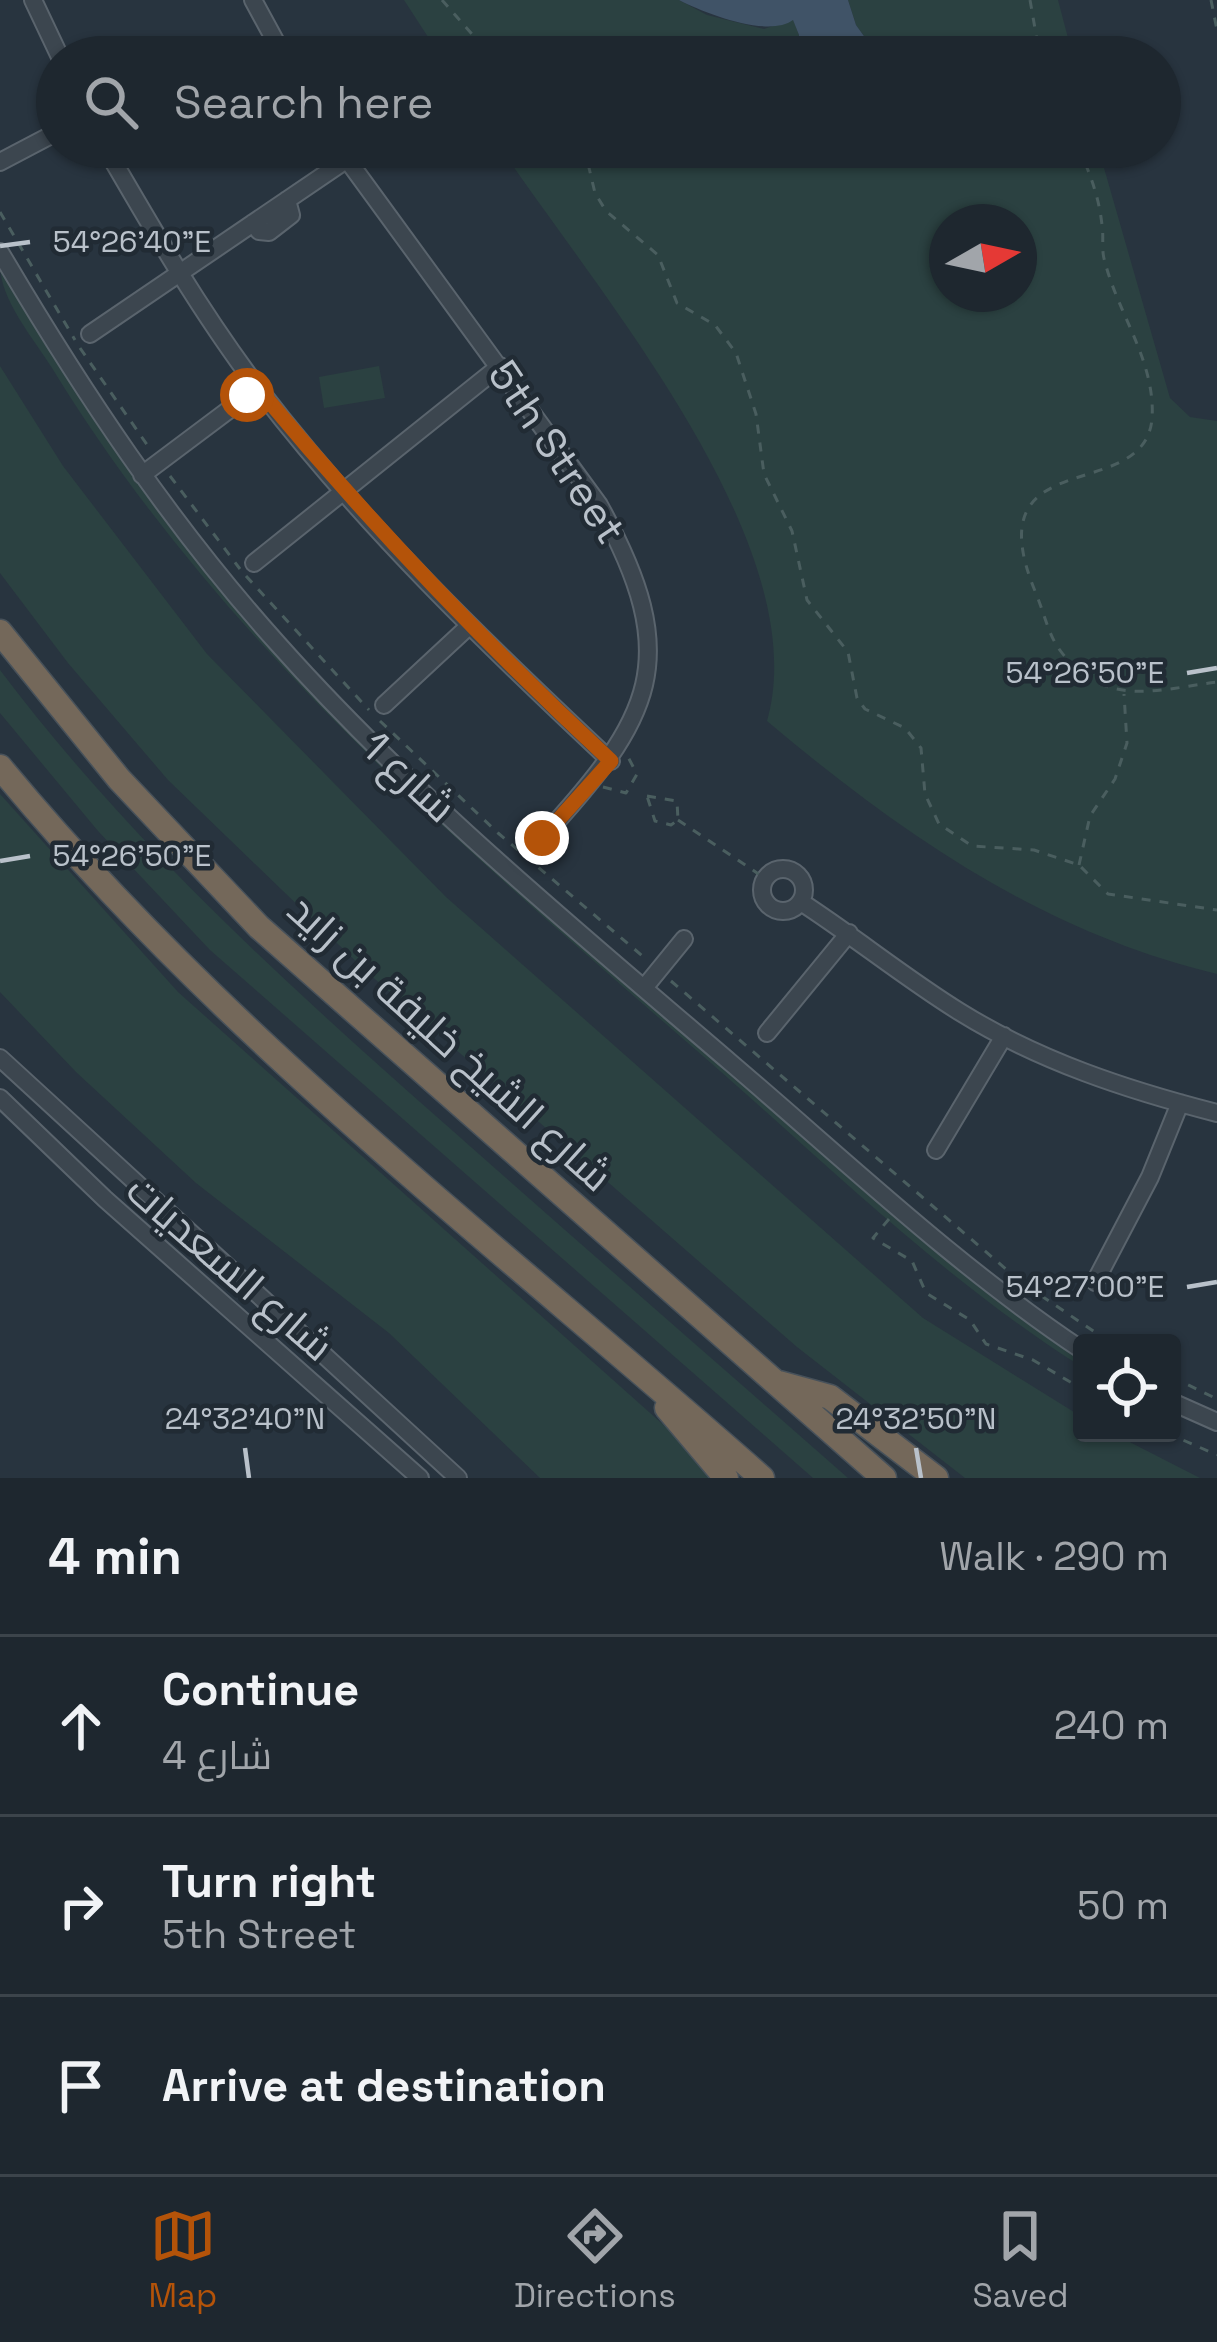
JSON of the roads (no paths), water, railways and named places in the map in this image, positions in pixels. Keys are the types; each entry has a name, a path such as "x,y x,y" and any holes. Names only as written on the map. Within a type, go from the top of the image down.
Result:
{"highway":[{"name":"شارع الشيخ خليفة بن زايد","path":"0,632 118,779 260,927 884,1478"},
{"path":"0,766 109,892 226,1010 762,1478"},
{"path":"778,1383 830,1396 936,1478"},
{"path":"654,1385 680,1427 726,1478"}],"street":[{"path":"33,0 50,36"},
{"path":"254,0 273,36"},
{"path":"0,162 36,143"},
{"path":"117,168 178,274 258,388 342,489 469,626 617,757"},
{"path":"90,334 287,200 324,168"},
{"name":"5th Street","path":"353,168 599,505 633,566 642,598 648,666 617,757 540,840"},
{"name":"شارع 1","path":"0,252 142,475 262,626 368,740 899,1208 1073,1343"},
{"path":"254,563 500,366"},
{"path":"142,475 258,388"},
{"path":"384,705 469,626"},
{"path":"776,870 795,872 804,889 801,902 789,910 776,909 763,893 766,879 776,870"},
{"path":"801,902 961,1013 1059,1064 1217,1113"},
{"path":"767,1033 848,932"},
{"path":"644,988 684,939"},
{"path":"936,1150 1004,1036"},
{"name":"شارع السعديات","path":"0,1058 458,1478"},
{"name":"شارع السعديات","path":"0,1098 417,1476"},
{"path":"1095,1282 1142,1195 1180,1103"},
{"path":"1181,1406 1217,1422"}],"water":[{"path":"679,0 848,0 864,36 799,36 793,20 769,26 721,17"}]}
